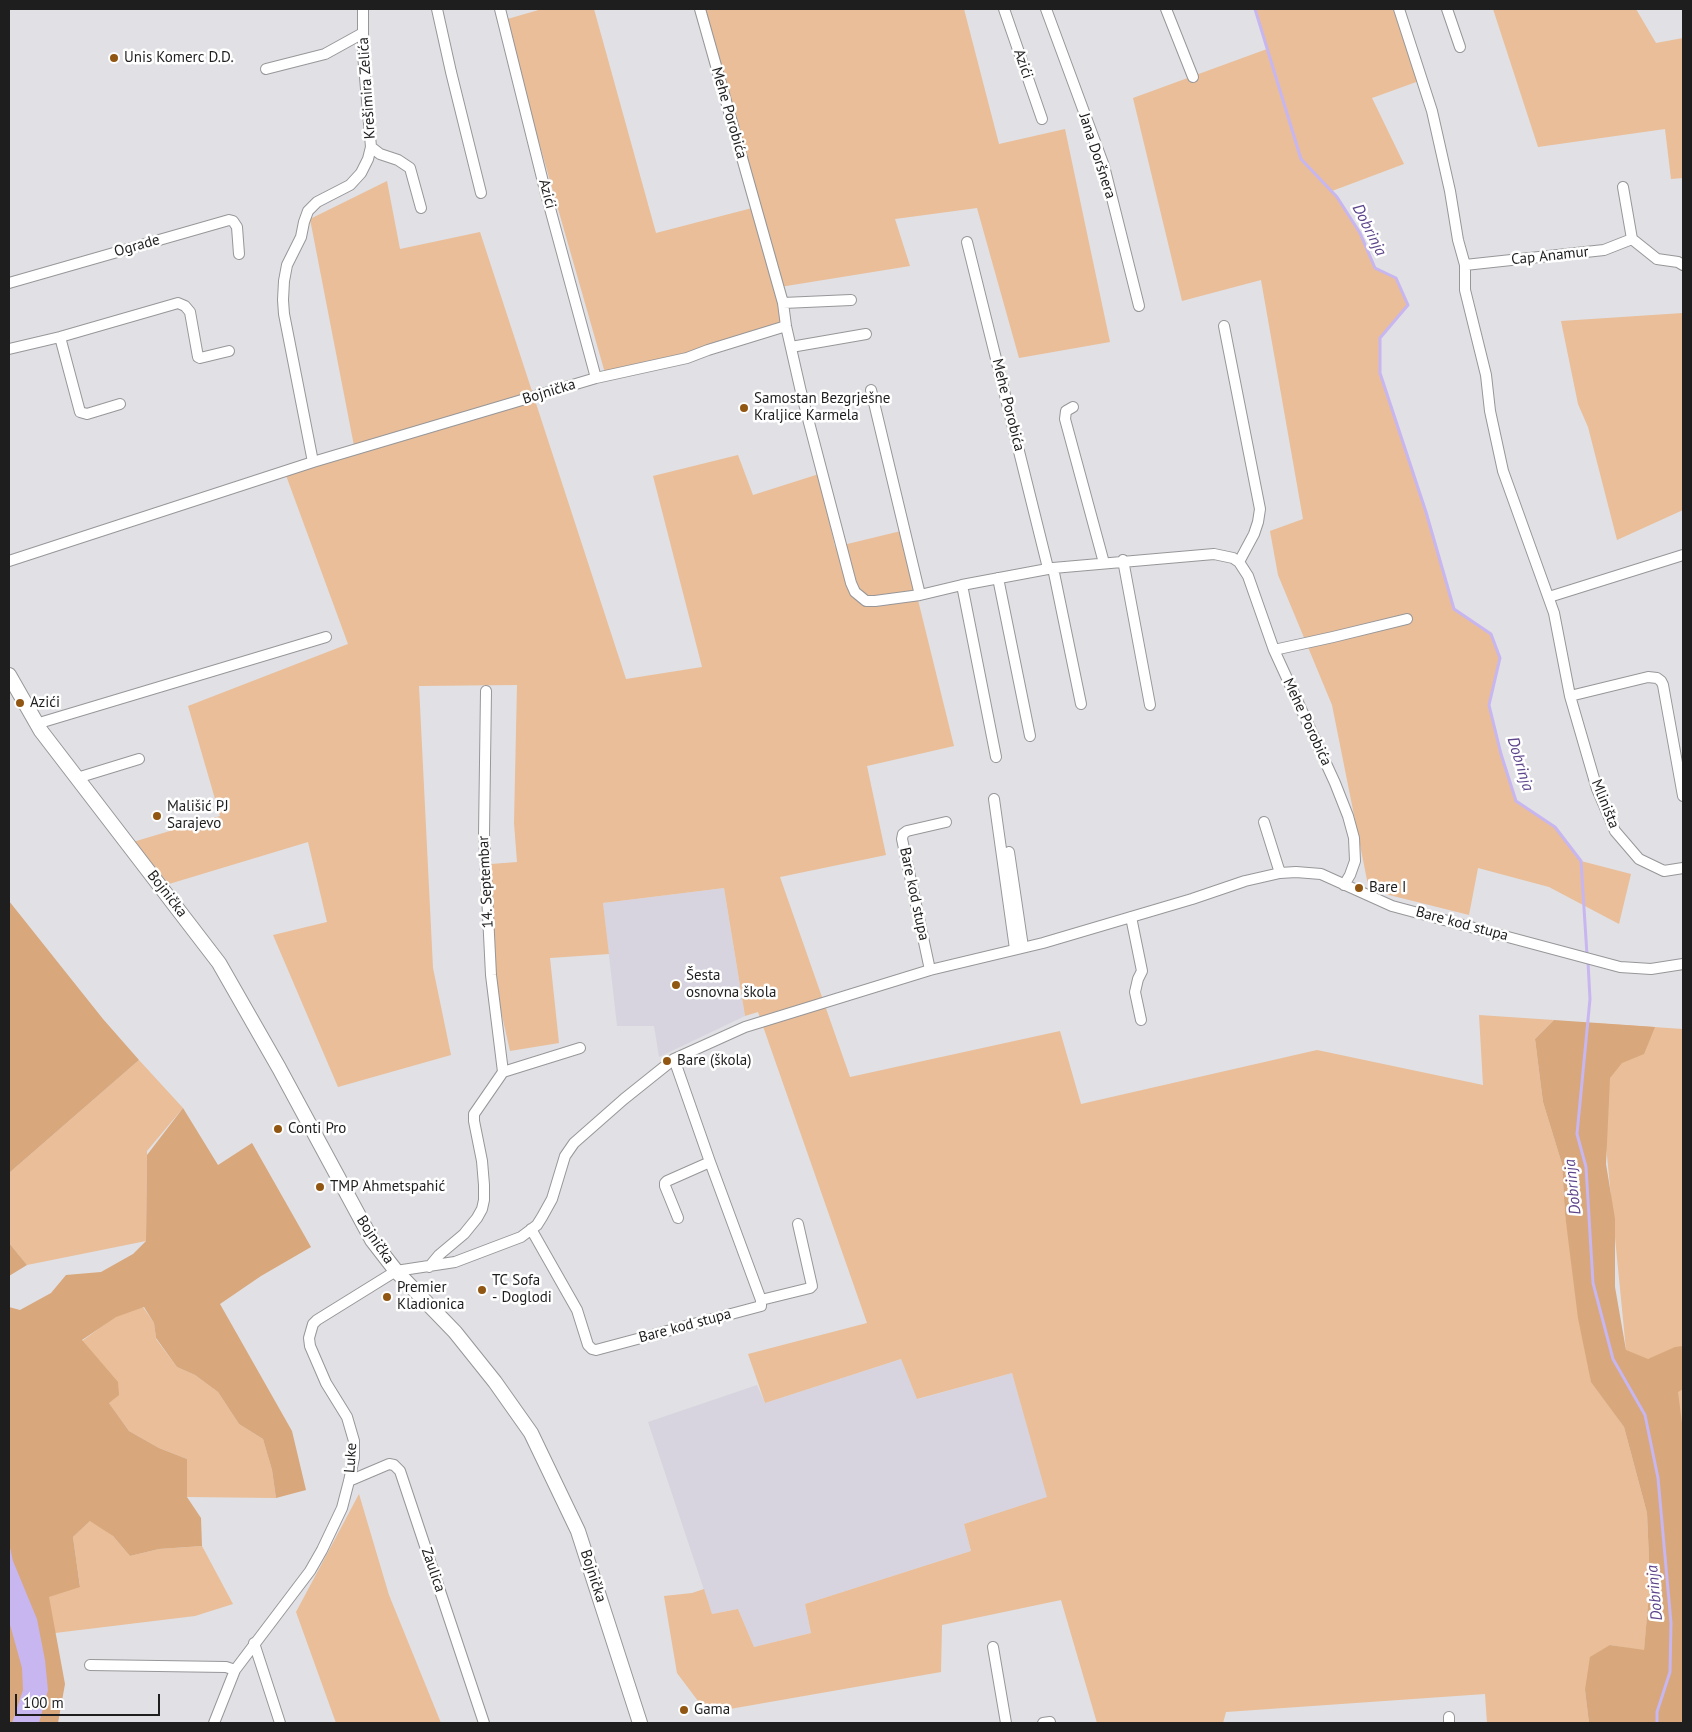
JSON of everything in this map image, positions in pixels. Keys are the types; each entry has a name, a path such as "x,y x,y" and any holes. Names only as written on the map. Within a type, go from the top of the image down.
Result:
{"main road":[{"name":"Bojnička","path":"9,675 36,724 220,963 372,1240 396,1270 455,1332 495,1382 531,1434 578,1532 640,1723"}],"street":[{"name":"Krešimira Zelića","path":"313,462 283,300 284,281 288,265 301,237 308,211 317,202 342,190 356,179 368,159 371,147 363,9"},
{"path":"437,9 481,193"},
{"name":"Azići","path":"500,9 545,190 596,378"},
{"name":"Mehe Porobića","path":"700,9 784,303 786,326 819,463 851,584 855,592 866,601 920,596 962,585 1050,568 1123,560 1214,554 1228,556 1239,562 1248,576 1274,650 1335,783 1348,816 1356,851 1355,861 1344,885"},
{"name":"Azići","path":"1004,9 1042,119"},
{"name":"Jana Doršnera","path":"1046,9 1104,166 1139,306"},
{"path":"1166,9 1193,77"},
{"name":"Mliništa","path":"1399,9 1432,111 1450,191 1458,240 1465,265 1465,290 1486,375 1490,411 1506,482 1554,613 1570,696 1597,789 1615,831 1639,859 1664,871 1683,868"},
{"path":"1447,9 1460,47"},
{"path":"266,69 324,54 363,32"},
{"path":"371,147 380,154 398,160 410,168 421,208"},
{"path":"1623,187 1632,239 1657,259 1678,262 1683,265"},
{"name":"Ograde","path":"9,282 229,220 234,221 237,227 239,254"},
{"name":"Cap Anamur","path":"1465,265 1604,250 1632,239"},
{"name":"Mehe Porobića","path":"967,242 1050,568 1081,704"},
{"path":"784,303 851,300"},
{"path":"9,349 60,337 178,303 185,306 190,312 198,357 229,351"},
{"name":"Bojnička","path":"9,561 313,462 596,378 687,358 786,326"},
{"path":"1224,326 1260,509 1254,534 1239,562"},
{"path":"791,347 866,334"},
{"path":"60,337 80,412 87,414 120,404"},
{"path":"871,390 920,596"},
{"path":"1074,407 1066,411 1065,419 1104,563"},
{"path":"1549,597 1683,555"},
{"path":"1123,560 1150,705"},
{"path":"998,578 1030,736"},
{"path":"962,585 996,757"},
{"path":"1274,650 1407,619"},
{"path":"36,724 326,637"},
{"path":"1570,696 1648,677 1657,678 1661,681 1664,685 1683,796"},
{"name":"14. Septembar","path":"486,691 484,834 490,975 503,1072"},
{"path":"77,778 139,759"},
{"path":"994,799 1019,948"},
{"name":"Bare kod stupa","path":"930,970 902,839 906,831 946,822"},
{"path":"1264,822 1280,873"},
{"path":"1004,824 1019,948"},
{"name":"Bare kod stupa","path":"396,1270 455,1262 521,1237 542,1217 552,1199 566,1156 574,1143 624,1099 674,1059 745,1027 930,970 1131,917 1245,881 1280,873 1321,874 1392,906 1596,961 1633,969 1651,969 1683,964"},
{"path":"1131,917 1142,971 1135,992 1140,1020"},
{"path":"429,1267 439,1255 464,1234 482,1209 484,1185 482,1161 474,1114 503,1072 580,1048"},
{"path":"674,1059 761,1300 812,1286 813,1283 798,1224"},
{"path":"678,1218 664,1186 665,1183 710,1162"},
{"name":"Bare kod stupa","path":"531,1229 577,1310 588,1345 592,1349 605,1348 761,1306 761,1300"},
{"name":"Luke","path":"214,1723 235,1670 310,1571 333,1529 342,1508 349,1481 354,1458 354,1441 342,1408 326,1383 317,1364 310,1346 310,1331 317,1320 396,1270"},
{"name":"Zaulica","path":"349,1481 389,1464 394,1465 400,1471 484,1723"},
{"path":"254,1643 280,1723"},
{"path":"993,1647 1006,1723"},
{"path":"90,1665 226,1667 235,1670"}],"shaded area":[{"path":"542,9 594,9 656,233 756,207 705,9 964,9 999,144 1065,129 1110,342 1019,358 977,208 895,219 910,266 780,287 788,328 607,380 504,20"},
{"path":"1255,9 1393,9 1419,81 1372,98 1404,164 1332,191 1360,233 1375,268 1396,278 1408,305 1380,338 1380,373 1426,512 1454,609 1491,634 1500,658 1489,705 1501,754 1516,801 1555,827 1581,861 1631,874 1619,924 1549,887 1478,868 1469,915 1369,890 1332,705 1278,575 1270,531 1303,519 1261,280 1182,301 1133,98 1267,49"},
{"path":"1493,9 1636,9 1656,43 1683,38 1683,178 1671,179 1665,129 1538,147"},
{"path":"387,181 400,249 480,232 626,679 702,667 653,476 738,455 753,495 819,474 835,547 901,531 954,746 867,766 886,855 780,877 850,1077 1060,1031 1081,1104 1317,1050 1483,1085 1479,1015 1554,1020 1535,1039 1543,1102 1562,1164 1565,1214 1591,1381 1624,1427 1647,1513 1650,1582 1644,1651 1611,1645 1585,1690 1589,1723 1487,1723 1485,1694 1226,1712 1223,1723 1097,1723 1061,1600 942,1625 941,1672 707,1713 677,1673 664,1596 692,1593 704,1589 712,1614 738,1609 754,1647 811,1633 805,1604 971,1551 964,1524 1047,1497 1012,1373 917,1399 901,1359 765,1403 748,1354 867,1323 758,1012 745,1016 724,888 603,903 609,954 550,958 559,1043 510,1051 494,980 491,864 517,862 514,823 517,685 419,686 433,968 451,1055 338,1087 273,935 327,922 308,842 169,884 133,842 220,816 188,706 348,644 284,470 355,451 310,219"},
{"path":"1683,313 1683,510 1617,540 1588,427 1578,404 1561,321"},
{"name":"Šesta osnovna škola","path":"724,888 745,1016 659,1057 654,1026 617,1026 603,903"},
{"path":"9,901 103,1019 139,1060 9,1173"},
{"path":"1554,1020 1655,1027 1644,1054 1622,1063 1610,1078 1606,1164 1615,1219 1615,1287 1626,1350 1648,1359 1675,1347 1683,1346 1683,1389 1678,1392 1683,1431 1683,1723 1589,1723 1585,1690 1590,1657 1610,1645 1644,1650 1650,1582 1647,1513 1624,1427 1591,1382 1578,1318 1565,1214 1562,1164 1543,1102 1535,1039"},
{"path":"1594,1023 1683,1029 1683,1604 1626,1350"},
{"path":"139,1060 183,1108 147,1151 146,1241 27,1265 9,1243 9,1173"},
{"path":"183,1108 218,1165 252,1143 311,1247 261,1276 220,1304 292,1431 306,1490 276,1498 272,1470 263,1439 239,1424 218,1392 195,1375 177,1367 156,1338 154,1323 144,1307 116,1317 82,1340 118,1382 119,1395 109,1403 129,1431 159,1448 187,1459 187,1497 201,1518 202,1546 159,1549 130,1556 113,1536 90,1521 73,1537 80,1587 49,1597 65,1684 58,1723 9,1723 9,1307 20,1310 51,1293 66,1275 101,1272 133,1254 146,1241 147,1155"},
{"path":"9,1243 27,1265 9,1276"},
{"path":"143,1307 154,1323 156,1339 177,1367 195,1375 218,1392 239,1424 263,1439 272,1470 276,1498 187,1497 187,1459 159,1448 129,1431 109,1403 82,1341 116,1316"},
{"path":"901,1359 918,1399 1012,1373 1048,1497 964,1524 971,1551 805,1604 811,1633 754,1647 738,1609 712,1614 648,1422 757,1385 765,1403"},
{"path":"359,1494 389,1595 441,1723 336,1723 296,1612"},
{"path":"91,1520 113,1536 130,1556 159,1549 202,1546 233,1604 195,1616 55,1633 48,1597 80,1586 73,1537"},
{"path":"9,1543 13,1561 37,1619 45,1660 48,1690 39,1723 12,1723 23,1690 22,1668 9,1621"}],"waterway":[{"name":"Dobrinja","path":"1255,9 1301,159 1337,197 1360,233 1375,268 1396,278 1408,305 1380,338 1380,373 1426,512 1454,609 1491,634 1500,658 1489,705 1501,754 1516,801 1555,827 1581,861 1587,955"},
{"name":"Dobrinja","path":"1588,962 1590,999 1577,1134 1586,1167 1593,1283 1613,1359 1645,1415 1658,1478 1671,1623 1670,1672 1657,1712 1657,1723"}],"place":[{"name":"Unis Komerc D.D.","path":"114,58"},
{"name":"Samostan Bezgrješne Kraljice Karmela","path":"744,408"},
{"name":"Azići","path":"20,703"},
{"name":"Mališić PJ Sarajevo","path":"157,816"},
{"name":"Bare I","path":"1359,888"},
{"name":"Šesta osnovna škola","path":"676,985"},
{"name":"Bare (škola)","path":"667,1061"},
{"name":"Conti Pro","path":"278,1129"},
{"name":"TMP Ahmetspahić","path":"320,1187"},
{"name":"TC Sofa - Doglodi","path":"482,1290"},
{"name":"Premier Kladionica","path":"387,1297"},
{"name":"Gama","path":"684,1710"}]}
